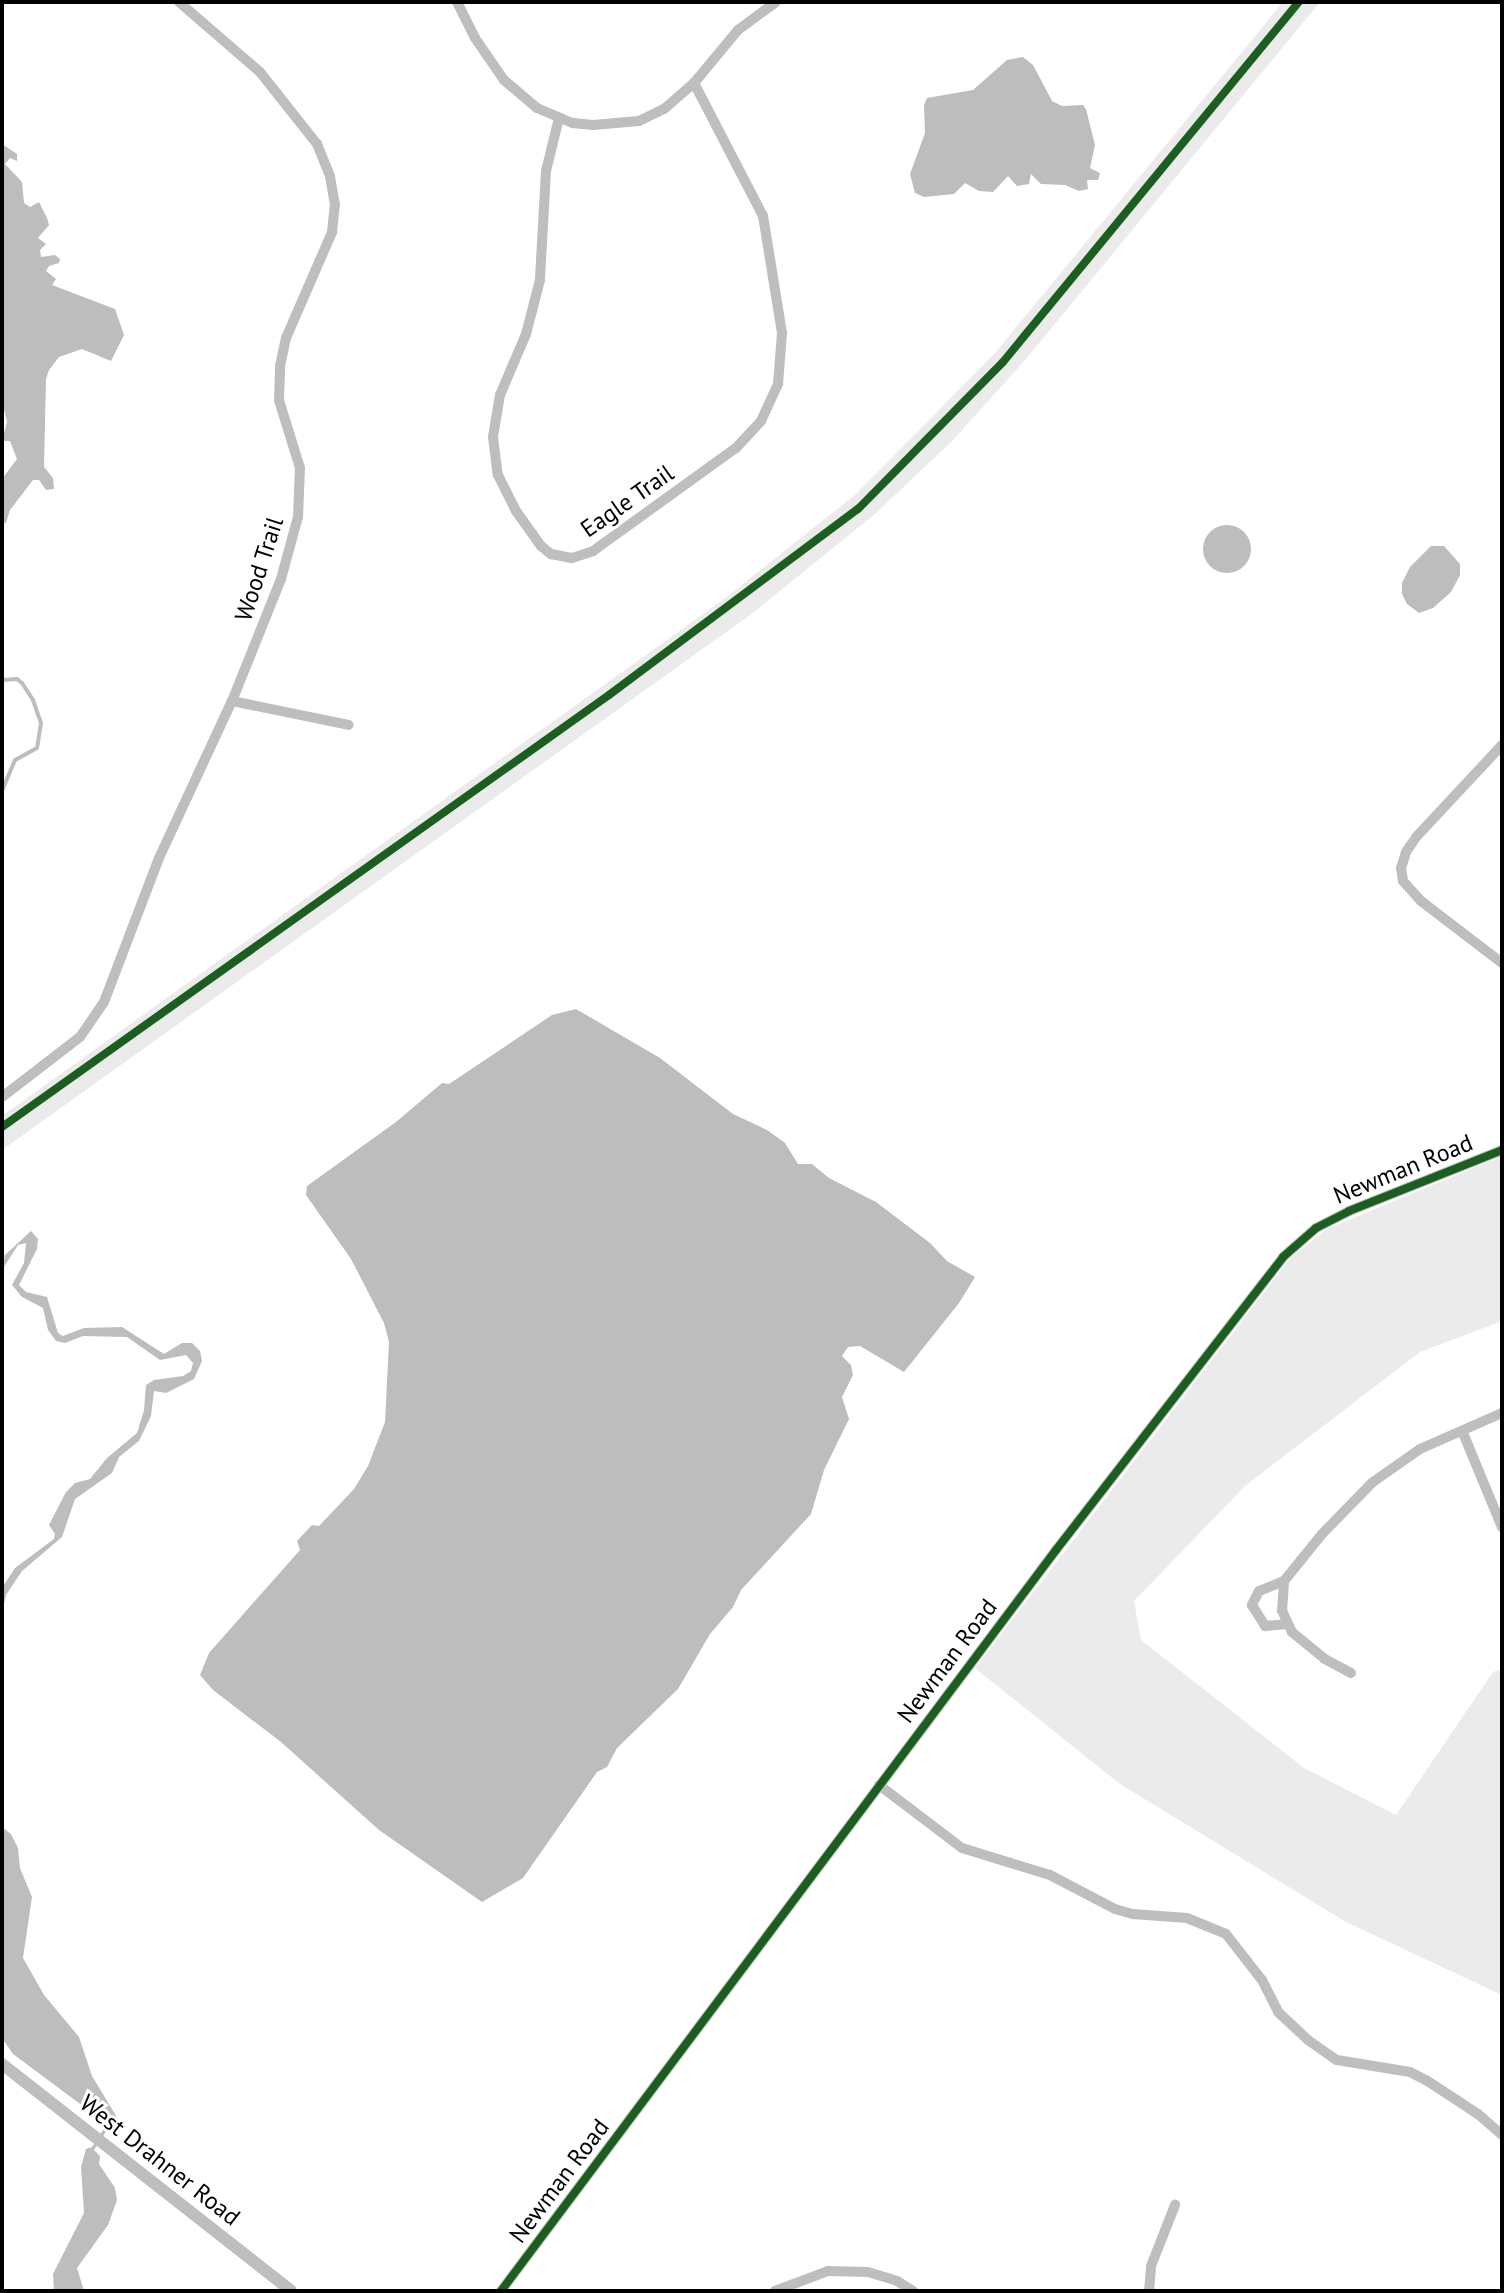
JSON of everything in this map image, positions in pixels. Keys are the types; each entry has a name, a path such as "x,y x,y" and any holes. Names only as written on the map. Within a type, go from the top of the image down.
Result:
{"street":[{"name":"Wood Trail","path":"2,1097 80,1037 98,1013 118,973 159,858 232,701 281,579 298,517 300,468 279,400 280,366 286,338 332,232 335,205 330,176 317,144 291,108 240,51 179,2"},
{"path":"457,2 475,38 504,80 537,108 559,118 593,125 639,121 664,109 694,83 738,30 776,2"},
{"name":"Eagle Trail","path":"559,118 546,171 540,280 526,334 500,395 493,437 498,475 516,511 541,546 551,554 572,558 593,551 736,448 761,421 778,384 782,333 763,216 694,83"},
{"path":"232,701 349,725"},
{"path":"1502,745 1417,836 1406,852 1401,868 1403,881 1421,901 1502,963"},
{"name":"Newman Road","path":"501,2291 879,1785 1283,1257 1316,1228 1349,1211 1502,1150"},
{"path":"1351,1673 1316,1653 1286,1624 1281,1597 1284,1581 1322,1534 1373,1482 1420,1449 1463,1433 1502,1413"},
{"path":"1463,1433 1502,1527"},
{"path":"1284,1581 1259,1591 1252,1605 1265,1626 1286,1624"},
{"path":"879,1785 962,1848 1050,1875 1115,1909 1133,1914 1187,1918 1226,1934 1262,1980 1278,2012 1308,2040 1337,2060 1410,2072 1426,2080 1502,2135"},
{"name":"West Drahner Road","path":"2,2064 291,2291"},
{"path":"1149,2291 1151,2266 1175,2205"},
{"path":"775,2291 828,2271 868,2272 897,2281 913,2291"}],"shaded area":[{"path":"1283,2 1320,2 1026,359 953,440 875,514 750,615 2,1150 2,1116 724,599 855,495 995,353"},
{"path":"1023,57 1033,65 1052,101 1062,106 1083,105 1086,109 1095,145 1090,168 1100,173 1098,180 1087,180 1088,189 1079,191 1065,185 1041,184 1031,174 1029,184 1017,186 1008,176 993,192 979,191 965,183 954,194 924,197 915,193 910,174 925,133 924,105 927,98 973,90 1007,60"},
{"path":"2,144 17,154 17,161 10,158 5,164 22,182 24,203 30,207 39,202 47,218 49,225 38,238 46,244 40,250 41,257 55,255 60,259 46,271 56,279 52,285 115,309 124,335 111,361 82,349 59,357 49,370 46,379 44,467 53,478 54,489 46,490 39,480 33,480 10,510 6,523 2,523 2,479 17,459 10,441 2,441 7,422 2,400"},
{"path":"1227,525 1244,532 1251,549 1244,566 1227,573 1210,566 1203,549 1210,532"},
{"path":"1431,546 1444,546 1460,564 1460,575 1451,592 1433,608 1419,613 1407,604 1402,594 1402,583 1410,567"},
{"path":"576,1009 660,1058 733,1114 767,1130 785,1143 798,1164 812,1164 829,1178 876,1202 930,1243 947,1261 975,1277 959,1303 904,1372 860,1346 848,1347 842,1356 851,1365 853,1375 842,1397 849,1419 824,1470 811,1514 741,1590 733,1607 710,1634 678,1689 617,1748 607,1767 597,1772 523,1878 482,1902 379,1830 281,1742 213,1690 200,1675 209,1653 300,1550 297,1541 312,1525 319,1526 354,1489 368,1466 385,1422 389,1342 384,1323 351,1259 306,1195 307,1186 396,1122 442,1083 449,1084 552,1015"},
{"path":"1502,1156 1502,1321 1420,1352 1245,1486 1134,1601 1141,1640 1304,1768 1396,1815 1493,1672 1502,1669 1502,1995 1346,1922 1120,1784 975,1668 1291,1257 1327,1229"},
{"path":"31,1231 38,1239 37,1249 19,1285 26,1292 47,1297 58,1333 63,1336 84,1328 122,1327 164,1354 182,1343 192,1343 200,1351 202,1361 194,1379 166,1393 154,1391 151,1416 139,1441 119,1457 112,1473 75,1499 62,1537 22,1571 6,1595 2,1614 2,1588 15,1568 54,1539 55,1534 49,1525 66,1492 75,1483 90,1479 107,1458 137,1433 144,1410 146,1385 154,1380 183,1376 191,1371 193,1363 186,1355 160,1360 127,1337 83,1336 65,1343 56,1341 48,1330 43,1308 22,1297 12,1285 24,1263 26,1243 18,1245 2,1270 5,1255"},
{"path":"2,1827 11,1834 18,1848 20,1868 32,1897 23,1958 44,1995 79,2037 92,2076 121,2124 118,2130 109,2127 94,2150 115,2188 117,2200 108,2225 77,2268 84,2291 54,2291 53,2274 84,2213 81,2167 86,2149 92,2147 107,2124 13,2054 2,2038"}],"waterway":[{"path":"2,680 17,679 22,683 33,700 41,723 37,748 15,760 2,790"}],"cycle path":[{"path":"2,1127 609,695 858,509 1003,362 1299,2"},
{"path":"501,2291 1056,1550 1283,1257 1316,1228 1349,1211 1502,1150"}]}
